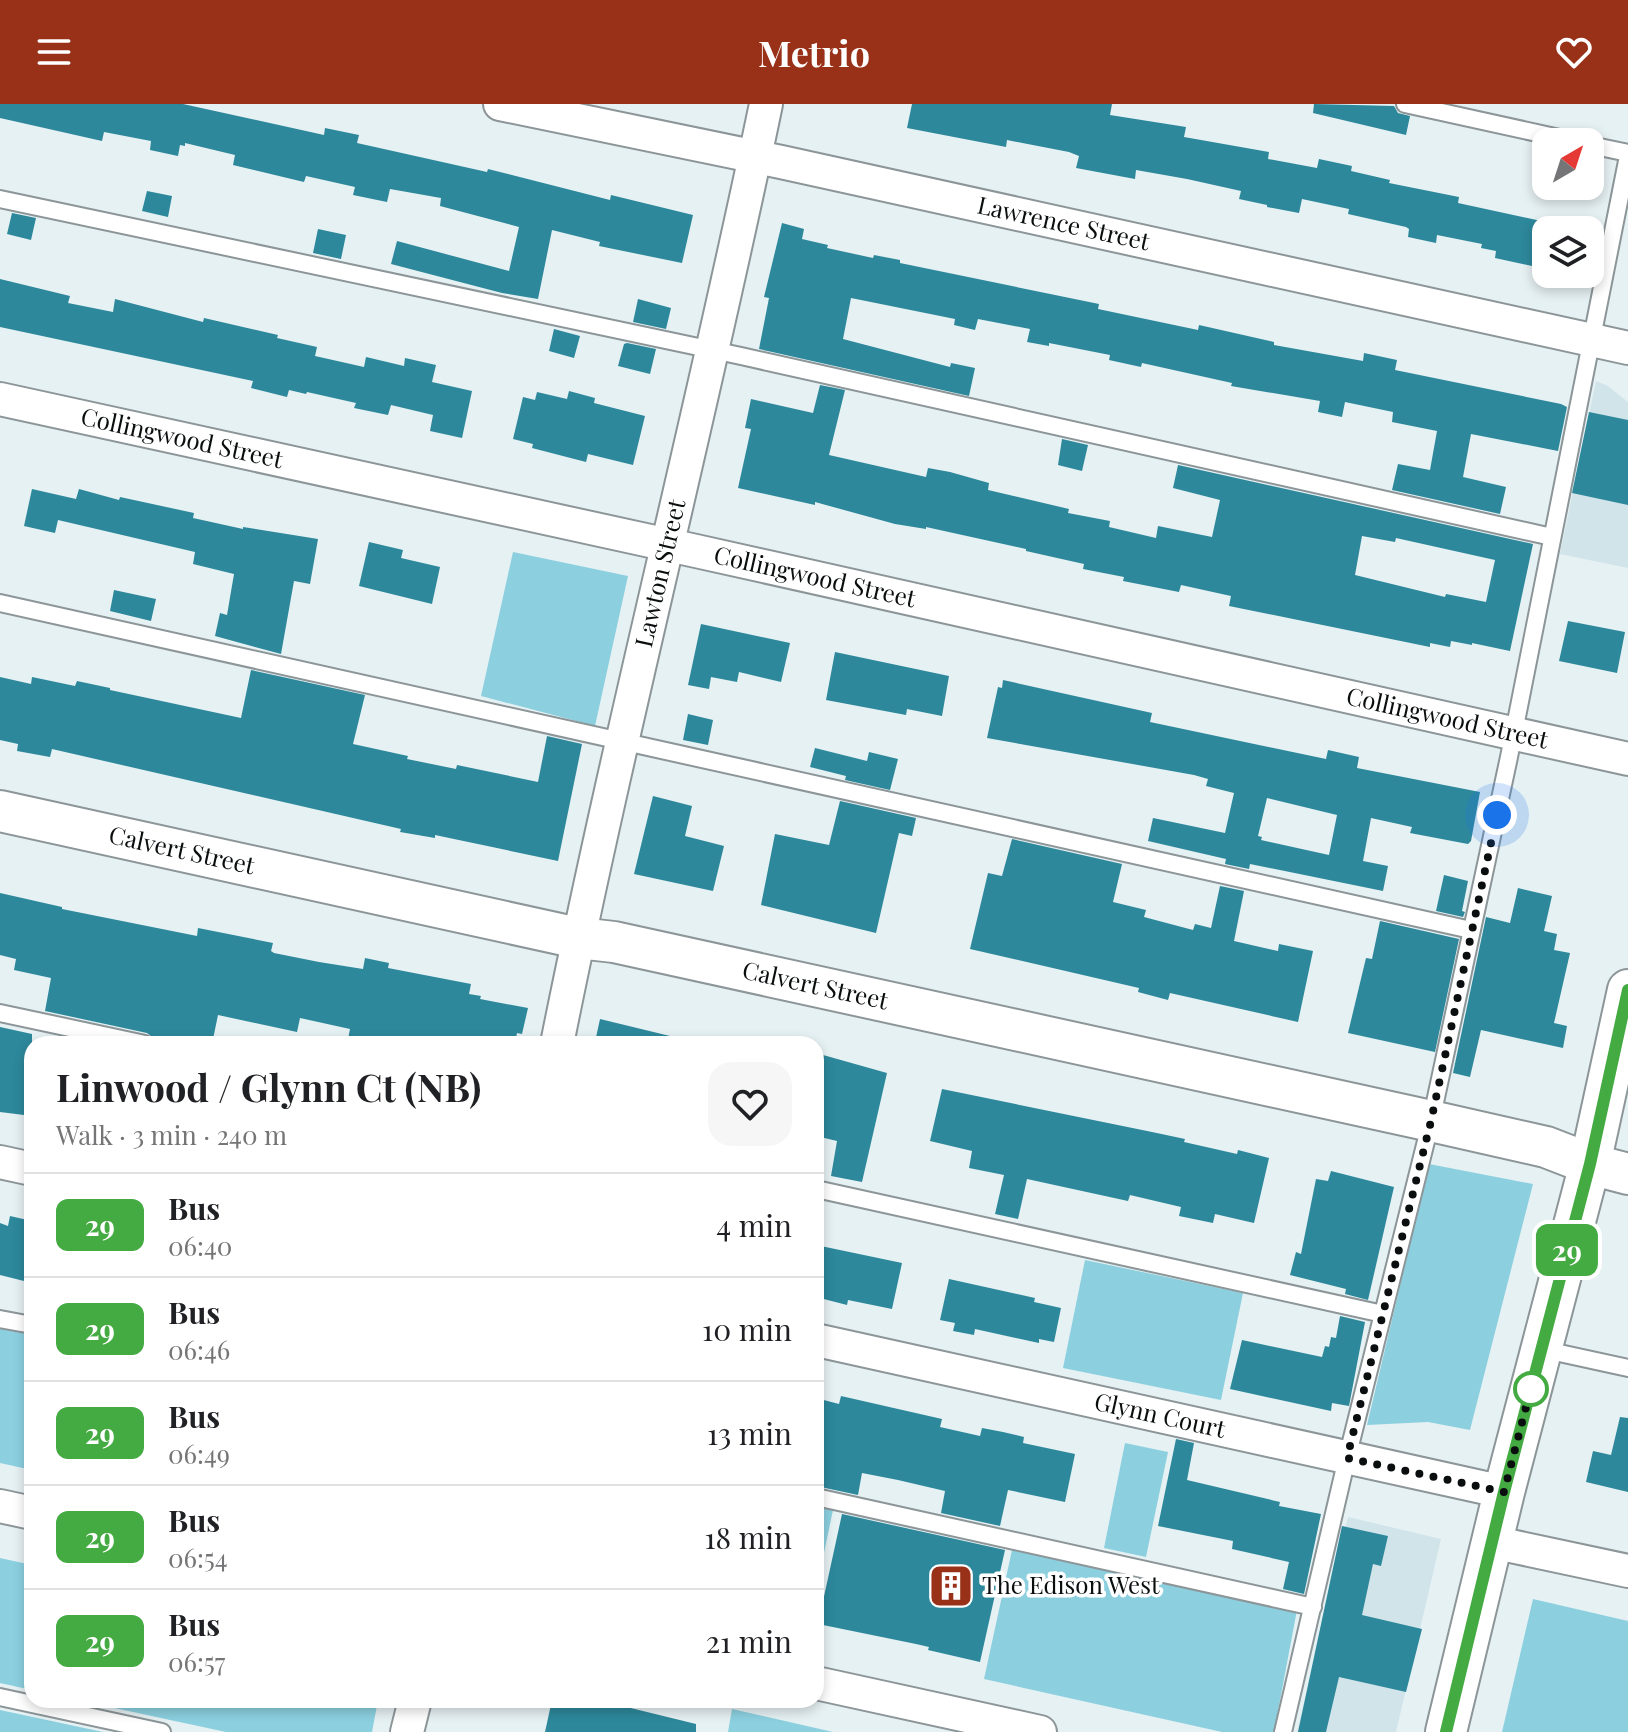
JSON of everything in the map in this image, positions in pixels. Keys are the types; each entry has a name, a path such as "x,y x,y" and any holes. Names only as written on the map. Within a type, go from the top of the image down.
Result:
{"street":[{"name":"Lawrence Street","path":"500,104 1628,348"},
{"name":"Lawton Street","path":"559,1036 622,740 669,546 766,104"},
{"name":"Collingwood Street","path":"0,399 1628,759"},
{"name":"Calvert Street","path":"0,811 1431,1121 1546,1147 1628,1174"},
{"path":"1446,1732 1504,1492 1590,1164 1628,990"},
{"path":"0,1162 24,1167"},
{"name":"Glynn Court","path":"824,1342 1504,1492"},
{"path":"0,1506 24,1511"},
{"path":"1492,1542 1628,1571"},
{"path":"824,1685 1040,1732"},
{"path":"407,1732 413,1708"}],"lane":[{"path":"1405,104 1532,132"},
{"path":"1283,1732 1431,1121 1514,732 1628,154 1604,148"},
{"path":"0,199 712,350 1552,537"},
{"path":"0,603 1471,930"},
{"path":"0,1013 108,1036"},
{"path":"824,1191 1383,1314"},
{"path":"0,1319 24,1324"},
{"path":"1541,1349 1628,1368"},
{"path":"824,1499 1313,1607"},
{"path":"0,1697 24,1702"},
{"path":"51,1708 162,1732"}],"shaded area":[{"path":"1596,381 1608,386 1628,402 1628,568 1560,554"},
{"path":"513,552 628,576 595,726 481,696"},
{"path":"1429,1164 1533,1184 1470,1430 1428,1422 1367,1425"},
{"path":"1085,1260 1243,1293 1221,1400 1063,1368"},
{"path":"0,1326 24,1331 24,1468 0,1463"},
{"path":"1125,1443 1168,1452 1146,1557 1104,1548"},
{"path":"824,1508 833,1510 824,1553"},
{"path":"1348,1517 1441,1539 1396,1732 1297,1732"},
{"path":"1012,1550 1297,1610 1274,1732 1222,1732 984,1679"},
{"path":"0,1558 24,1563 24,1688 0,1683"},
{"path":"1533,1599 1628,1621 1628,1732 1502,1732"},
{"path":"114,1708 376,1708 372,1732 226,1732"},
{"path":"732,1709 833,1732 728,1732"},
{"path":"0,1710 103,1732 0,1732"}],"building":[{"path":"0,104 183,104 324,135 325,128 359,135 357,143 487,172 488,169 610,200 611,195 693,215 682,263 599,246 600,242 552,230 538,299 502,293 391,264 397,241 509,271 519,227 440,206 441,198 390,189 387,202 353,195 355,187 306,176 304,182 233,165 235,155 185,143 185,146 180,145 178,156 150,150 151,141 104,132 102,141 0,118"},
{"path":"912,104 1112,104 1110,115 1186,127 1184,137 1269,152 1268,159 1317,168 1319,159 1352,166 1351,171 1390,180 1389,183 1459,197 1458,203 1532,219 1532,266 1495,258 1496,251 1481,248 1482,244 1437,235 1436,243 1408,237 1409,229 1406,227 1348,214 1349,209 1302,199 1299,213 1239,199 1241,191 1187,179 1136,170 1135,179 1076,168 1079,156 1069,152 1007,140 1006,147 907,128"},
{"path":"1314,104 1394,106 1398,113 1410,116 1406,135 1313,113"},
{"path":"147,191 172,196 168,217 142,211"},
{"path":"12,213 36,218 31,240 7,234"},
{"path":"782,223 804,229 802,239 828,245 827,248 873,258 874,255 900,260 900,263 1099,304 1098,309 1198,330 1199,325 1274,342 1274,345 1363,361 1364,353 1397,360 1395,370 1561,404 1567,407 1558,451 1471,434 1463,477 1506,487 1500,514 1392,490 1398,464 1430,470 1437,431 1392,422 1393,412 1345,402 1342,417 1318,412 1320,401 1231,386 1232,383 1142,363 1141,367 1109,360 1110,355 1049,343 1049,346 1027,342 1030,329 978,319 975,330 954,325 955,319 851,298 843,339 950,367 951,363 975,368 969,396 759,349 769,298 764,297"},
{"path":"318,229 346,235 341,259 313,253"},
{"path":"0,279 70,296 68,303 113,312 115,299 203,322 204,318 278,335 277,338 317,347 315,356 364,367 366,357 404,366 405,358 436,365 432,382 472,391 462,438 430,431 433,415 391,405 388,415 354,408 356,403 307,392 289,390 287,397 251,388 253,381 0,327"},
{"path":"638,299 671,308 666,329 633,322"},
{"path":"554,329 580,336 574,358 549,351"},
{"path":"624,344 656,349 650,374 618,366"},
{"path":"820,385 845,390 829,455 926,477 928,468 950,472 989,483 988,490 1069,509 1068,513 1110,521 1109,527 1156,538 1158,526 1212,537 1220,500 1173,488 1178,465 1533,544 1510,651 1451,641 1450,647 1430,643 1430,647 1229,606 1231,596 1181,585 1179,592 1123,581 1124,577 1083,569 1084,564 1026,549 926,527 895,524 815,502 815,505 738,488 751,429 745,428 751,399 813,413","holes":["1362,536 1395,542 1396,538 1495,560 1486,602 1446,594 1445,597 1355,575"]},
{"path":"569,391 595,398 594,403 645,416 633,465 588,454 586,462 532,448 533,444 513,439 523,397 535,400 537,392 567,399"},
{"path":"1589,412 1628,420 1628,505 1572,493"},
{"path":"1062,439 1088,445 1082,471 1058,465"},
{"path":"32,489 76,499 79,489 119,500 120,497 194,513 193,518 243,529 318,539 310,584 294,581 281,654 215,636 220,613 227,615 234,574 193,564 195,552 58,520 55,533 24,526"},
{"path":"369,542 403,550 401,558 440,567 432,604 359,586"},
{"path":"114,590 156,599 151,621 110,611"},
{"path":"1568,621 1625,632 1617,673 1559,661"},
{"path":"701,624 790,643 781,682 739,672 737,682 711,677 709,689 688,685"},
{"path":"835,652 949,676 942,716 907,709 906,715 826,700"},
{"path":"251,670 365,695 353,744 408,756 407,759 456,769 457,765 538,782 547,736 582,744 558,861 435,835 435,838 400,832 401,829 52,749 50,757 17,751 18,744 0,740 0,677 31,684 32,677 75,686 77,681 241,718"},
{"path":"1003,680 1152,713 1150,722 1326,759 1328,750 1359,757 1357,768 1480,792 1471,841 1468,844 1410,833 1412,827 1371,818 1363,861 1388,866 1383,891 1250,864 1249,869 1225,864 1226,859 1148,841 1153,818 1225,833 1234,793 1206,786 1208,779 1194,775 987,738 998,687 1002,688","holes":["1267,798 1337,815 1329,855 1261,840 1262,837 1258,836"]},
{"path":"688,714 713,720 708,745 683,740"},
{"path":"815,748 867,761 869,752 898,759 890,790 845,780 846,776 810,767"},
{"path":"653,796 692,806 685,836 724,846 713,891 634,874"},
{"path":"840,801 916,818 912,836 899,833 876,933 761,905 775,834 829,845"},
{"path":"1012,839 1122,864 1113,902 1146,910 1144,917 1193,930 1195,924 1211,928 1220,886 1244,891 1234,941 1278,951 1279,944 1313,951 1298,1022 1170,993 1168,1000 1138,992 1139,988 970,949 988,873 1002,876"},
{"path":"1444,875 1468,881 1463,917 1436,911"},
{"path":"1518,888 1552,896 1544,931 1557,934 1554,950 1570,953 1554,1023 1567,1026 1563,1048 1481,1030 1470,1077 1453,1073 1486,917 1510,923"},
{"path":"0,893 62,909 197,936 198,928 273,943 271,951 274,953 319,962 363,969 365,958 389,963 388,968 471,984 469,994 481,996 480,999 528,1008 522,1034 517,1033 516,1036 349,1036 350,1029 300,1018 297,1032 218,1015 214,1036 151,1036 45,1011 51,978 14,970 16,959 0,955"},
{"path":"1380,921 1459,939 1435,1052 1348,1033 1366,958 1372,959"},
{"path":"600,1019 670,1036 596,1036"},
{"path":"0,1027 32,1036 24,1036 24,1115 0,1112"},
{"path":"824,1055 887,1073 862,1182 831,1176 837,1141 824,1138"},
{"path":"942,1089 1185,1139 1184,1142 1237,1154 1238,1150 1269,1158 1254,1223 1215,1214 1213,1223 1179,1216 1181,1207 1130,1195 1128,1201 1027,1179 1018,1219 995,1214 1004,1175 969,1168 972,1151 930,1141"},
{"path":"1331,1171 1394,1187 1368,1300 1345,1294 1346,1289 1290,1275 1296,1252 1301,1254 1316,1179 1328,1181"},
{"path":"10,1216 24,1219 24,1281 0,1275 0,1223 8,1226"},
{"path":"824,1247 902,1263 892,1309 848,1300 847,1305 824,1299"},
{"path":"949,1279 1035,1298 1034,1302 1061,1308 1054,1342 1039,1339 1039,1343 975,1329 974,1335 953,1331 955,1323 940,1320"},
{"path":"1340,1316 1365,1322 1349,1406 1332,1403 1331,1411 1230,1389 1242,1340 1322,1357 1331,1337 1336,1338"},
{"path":"841,1396 942,1419 940,1427 980,1436 982,1428 1003,1432 1024,1437 1023,1443 1075,1454 1065,1502 1008,1490 1000,1526 941,1513 945,1491 898,1480 862,1473 858,1495 824,1488 824,1400 839,1404"},
{"path":"1620,1417 1628,1418 1628,1492 1586,1482 1593,1451 1611,1455"},
{"path":"1176,1439 1194,1443 1187,1480 1280,1502 1279,1506 1321,1514 1304,1594 1283,1589 1289,1562 1232,1549 1233,1541 1158,1526"},
{"name":"The Edison West","path":"842,1514 1005,1550 980,1662 928,1650 929,1647 824,1625 824,1596"},
{"path":"1342,1526 1388,1536 1381,1566 1373,1564 1362,1615 1422,1629 1406,1692 1339,1677 1326,1732 1298,1732"},
{"path":"550,1708 631,1708 696,1724 696,1732 545,1732"}],"bus line":[{"name":"29","path":"1446,1732 1504,1492 1590,1164 1628,990"}],"place":[{"name":"The Edison West","path":"951,1586"}],"route":[{"path":"1497,815 1431,1121 1347,1458 1504,1492 1532,1384 1531,1389"}]}
